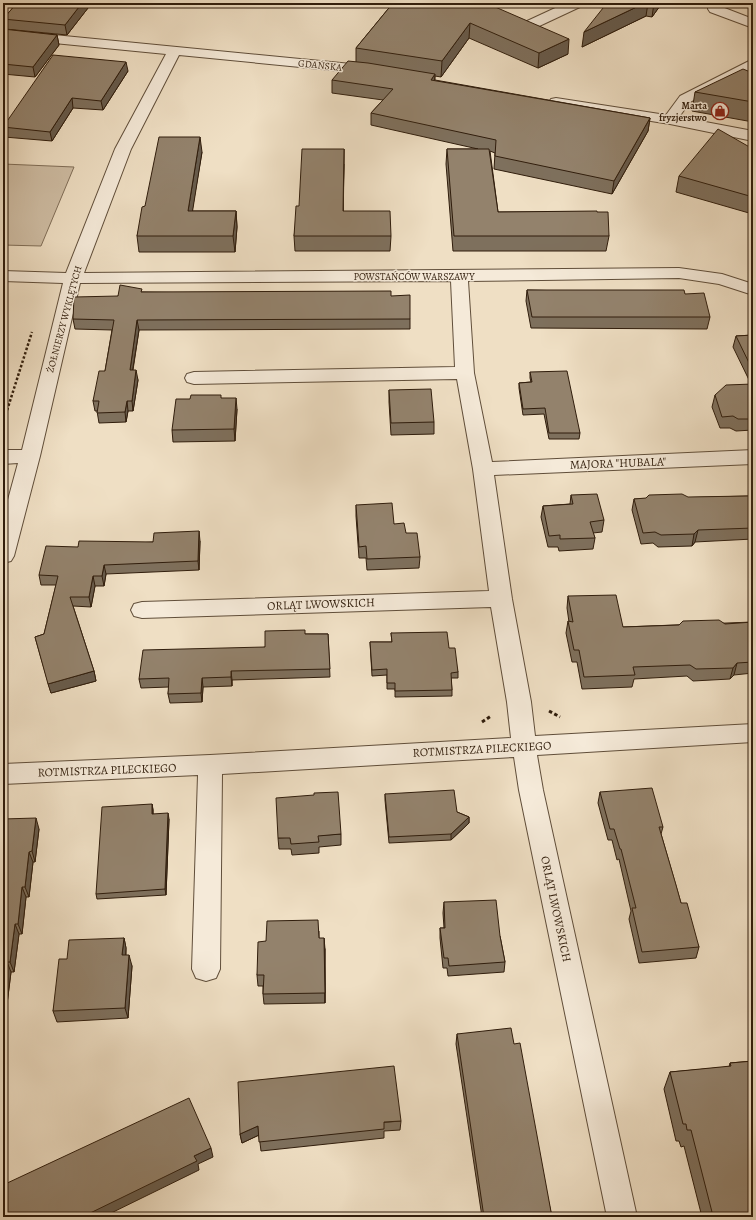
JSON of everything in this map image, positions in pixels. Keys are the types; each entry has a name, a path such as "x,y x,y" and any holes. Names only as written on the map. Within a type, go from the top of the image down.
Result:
{"street":[{"path":"530,25 577,3"},
{"path":"715,3 715,10 753,24"},
{"name":"GDAŃSKA","path":"3,34 383,72"},
{"name":"ŻOŁNIERZY WYKLĘTYCH","path":"3,556 30,456 73,278 123,149 175,50"},
{"path":"670,120 685,99 753,63"},
{"path":"540,99 670,120 753,136"},
{"name":"POWSTAŃCÓW WARSZAWY","path":"3,276 73,278 679,273 722,279 753,290"},
{"name":"ORLĄT LWOWSKICH","path":"459,276 465,373 483,469 501,599 519,702 531,790 622,1217"},
{"path":"194,378 465,373"},
{"path":"3,457 30,456"},
{"name":"MAJORA \"HUBALA\"","path":"483,469 753,457"},
{"name":"ORLĄT LWOWSKICH","path":"142,610 501,599"},
{"name":"ROTMISTRZA PILECKIEGO","path":"3,774 210,765 753,733"},
{"path":"206,969 210,765"}],"path":[{"path":"3,423 32,330"}],"shaded area":[{"path":"3,164 74,167 41,246 3,245"}],"building":[{"path":"17,3 82,3 65,25 3,19"},
{"path":"393,3 486,3 569,39 539,53 470,23 442,61 356,48"},
{"path":"607,3 645,3 584,32"},
{"path":"3,29 57,35 33,67 3,64"},
{"path":"53,55 126,62 101,101 72,98 50,132 3,127"},
{"path":"348,61 435,74 431,80 650,118 614,181 495,156 496,140 371,113 393,89 332,80"},
{"path":"743,69 753,73 753,102 695,92"},
{"path":"718,129 753,149 753,197 679,176"},
{"path":"159,137 200,137 188,211 236,211 233,236 137,236 142,207 145,206"},
{"path":"302,149 344,149 343,211 390,211 391,236 294,236 296,206 299,206"},
{"path":"447,149 489,149 498,212 608,212 609,236 454,236"},
{"path":"120,285 142,289 141,292 391,291 391,296 410,295 410,319 137,320 130,370 136,370 132,401 127,401 125,412 97,413 99,401 93,401 99,371 105,371 114,320 73,319 74,297 118,296"},
{"path":"527,290 684,290 685,294 704,293 710,317 532,317"},
{"path":"753,335 753,371 736,336"},
{"path":"567,371 580,433 549,433 545,408 523,409 519,383 532,382 530,372"},
{"path":"753,384 753,419 738,419 733,416 722,417 715,395 726,385"},
{"path":"431,389 434,422 391,423 389,390"},
{"path":"191,395 221,395 221,398 236,398 234,429 172,430 176,399 190,399"},
{"path":"753,491 753,528 698,530 694,534 661,535 655,532 643,533 634,499 646,498 649,495 682,494 688,497 748,496"},
{"path":"597,494 604,520 590,522 595,538 560,539 560,535 549,536 543,506 573,504 571,495"},
{"path":"392,503 394,524 404,523 406,533 417,533 420,557 367,559 366,546 359,547 356,505"},
{"path":"199,531 198,561 104,565 102,576 93,576 89,597 70,597 94,671 48,684 35,637 44,634 58,576 39,575 46,546 78,547 79,541 153,542 154,533"},
{"path":"616,595 623,627 679,625 683,621 719,620 725,624 753,622 753,662 737,663 733,668 696,669 690,665 633,667 635,675 584,677 579,650 574,650 568,621 573,622 568,596"},
{"path":"305,630 305,634 328,634 330,669 231,671 231,677 202,678 201,693 168,694 169,678 139,679 143,650 265,647 265,631"},
{"path":"447,632 449,648 455,648 458,672 451,673 452,690 395,691 395,683 387,683 387,669 372,670 370,642 392,642 391,633"},
{"path":"652,788 663,827 659,827 681,903 687,903 699,947 642,952 632,908 636,908 621,849 614,829 610,829 600,792"},
{"path":"454,790 457,812 469,817 451,834 389,837 385,794"},
{"path":"338,792 341,834 318,836 319,842 291,844 290,838 278,838 276,798 314,795 314,793"},
{"path":"152,804 152,814 168,813 165,889 96,894 102,807"},
{"path":"36,818 32,851 29,852 25,887 22,887 18,924 15,924 10,962 7,962 3,995 3,819"},
{"path":"496,900 500,936 505,962 449,966 448,958 444,958 440,928 445,928 444,902"},
{"path":"318,920 319,938 324,938 325,993 263,994 264,975 257,975 258,942 266,941 267,921"},
{"path":"124,938 122,955 129,955 125,1008 53,1011 59,959 67,959 69,940"},
{"path":"511,1028 514,1044 520,1043 552,1217 484,1217 457,1034"},
{"path":"753,1061 753,1217 709,1217 708,1213 712,1212 691,1130 687,1130 686,1124 683,1124 670,1072 731,1066 730,1063"},
{"path":"394,1066 401,1121 384,1122 384,1129 259,1142 258,1126 240,1134 238,1082"},
{"path":"189,1098 211,1148 194,1156 197,1161 82,1217 3,1217 3,1185"}],"place":[{"name":"Marta fryzjerstwo","path":"720,111"}]}
